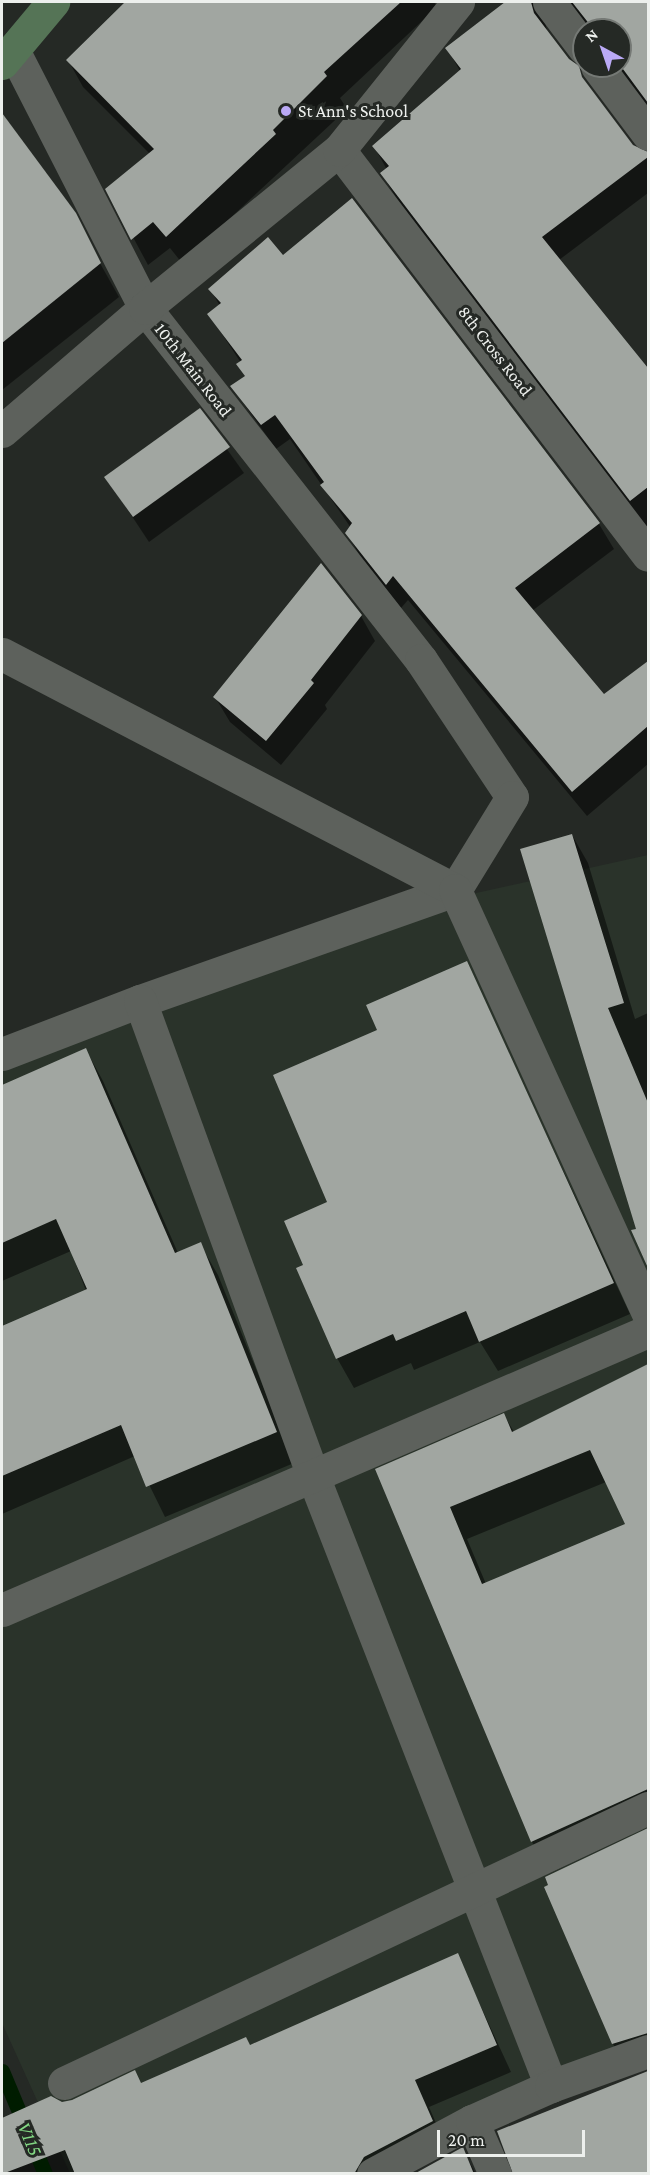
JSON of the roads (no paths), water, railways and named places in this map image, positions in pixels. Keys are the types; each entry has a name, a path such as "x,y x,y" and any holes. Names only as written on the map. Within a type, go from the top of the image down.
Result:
{"main road":[{"path":"7,56 53,2"}],"street":[{"path":"2,431 145,308 339,150 458,2"},
{"path":"549,2 572,32"},
{"name":"10th Main Road","path":"7,56 145,308 421,660 512,798 455,890"},
{"path":"606,78 648,134"},
{"name":"8th Cross Road","path":"339,150 648,555"},
{"path":"2,654 455,890 648,1313"},
{"path":"2,1054 140,1001 455,890"},
{"path":"140,1001 313,1476 551,2086"},
{"path":"2,1610 648,1331"},
{"path":"64,2083 472,1888 648,1808"},
{"path":"373,2174 472,2121 551,2086 648,2051"},
{"path":"472,2121 495,2174"}],"waterway":[{"name":"V115","path":"2,2071 45,2174"}],"place":[{"name":"St Ann's School","path":"286,111"}]}
